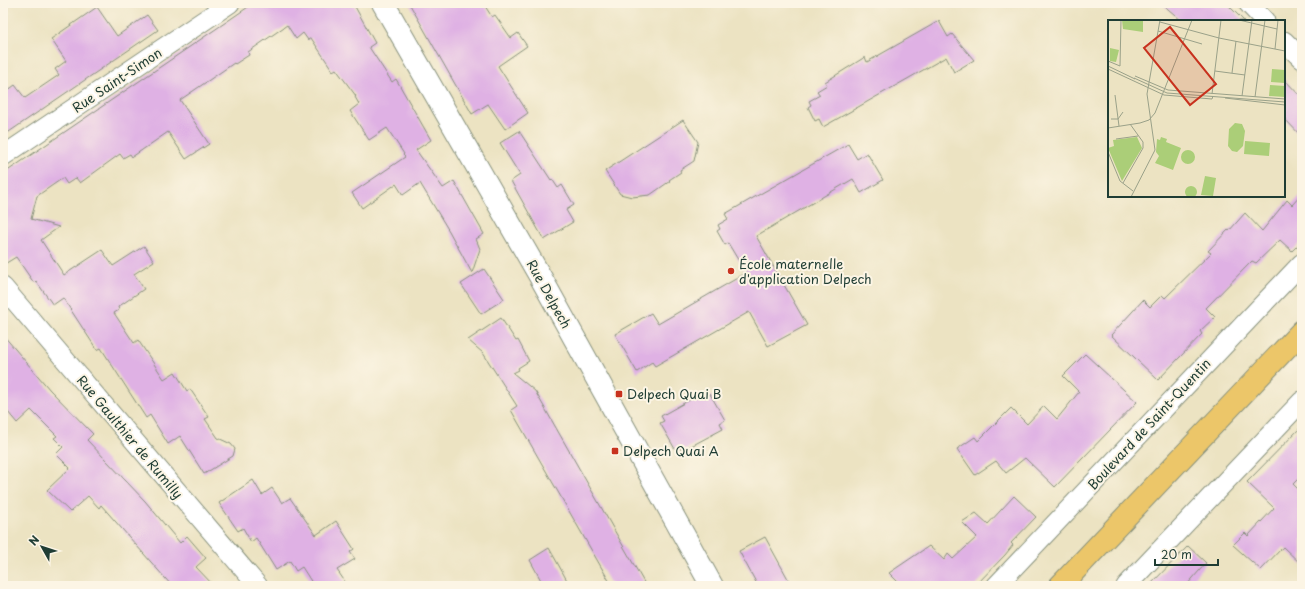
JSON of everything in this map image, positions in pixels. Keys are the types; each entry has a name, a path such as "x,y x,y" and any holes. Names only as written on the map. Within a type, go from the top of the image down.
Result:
{"main road":[{"path":"1060,586 1302,331"}],"street":[{"name":"Rue Saint-Simon","path":"3,156 230,3"},
{"name":"Rue Delpech","path":"383,3 544,284 712,586"},
{"path":"1248,3 1264,20"},
{"path":"1285,42 1302,59"},
{"name":"Boulevard de Saint-Quentin","path":"996,586 1302,263"},
{"name":"Rue Gaulthier de Rumilly","path":"3,287 258,586"},
{"path":"1126,586 1302,401"}],"building":[{"path":"254,3 353,3 375,43 369,47 392,82 396,79 431,140 416,150 443,188 454,181 484,234 476,239 480,249 472,273 420,183 403,195 396,184 362,208 352,193 405,157 403,155 404,154 387,128 369,140 350,111 359,104 355,97 356,96 336,69 333,71 311,38 308,40 303,33 296,39 287,25 248,52 249,55 235,64 234,63 180,100 209,144 186,159 168,132 132,157 130,154 123,158 120,154 80,183 76,178 67,184 63,178 37,196 31,219 59,227 41,240 64,275 102,250 113,266 144,246 154,261 134,274 144,289 118,307 119,310 114,313 134,343 138,340 164,379 175,372 187,391 190,389 209,417 205,419 218,438 231,444 235,449 233,456 204,474 180,436 168,444 150,415 146,418 101,348 97,350 63,298 53,305 36,281 34,283 16,257 3,265 3,174"},
{"path":"409,3 483,3 492,17 495,15 511,38 518,33 527,46 498,66 528,113 505,129 488,104 472,114"},
{"path":"1161,3 1226,3 1243,20 1181,20"},
{"path":"97,7 117,36 147,15 158,30 3,136 3,94 15,85 25,98 59,75 55,69 66,61 51,39"},
{"path":"939,21 948,37 952,34 974,60 954,72 946,57 823,127 819,119 815,121 808,107 811,105 809,101 820,95 817,91 827,85 825,82 865,57 867,62"},
{"path":"1285,80 1302,98 1302,137 1285,119"},
{"path":"683,120 698,142 694,161 680,170 681,172 650,195 632,197 620,194 605,171"},
{"path":"519,131 551,180 552,179 558,188 562,185 574,205 566,210 573,222 544,240 511,181 520,175 500,143"},
{"path":"848,144 857,159 867,153 883,180 861,193 853,179 756,236 807,325 768,346 749,312 655,366 652,362 637,372 615,334 651,313 658,324 746,273 728,243 725,245 717,231 720,229 718,225 728,219 725,214"},
{"path":"1302,194 1302,241 1292,251 1280,240 1256,263 1252,261 1206,308 1215,317 1200,331 1202,334 1158,380 1111,335 1143,300 1150,307 1162,295 1165,298 1211,253 1208,251 1245,213 1262,231 1287,200 1292,205"},
{"path":"484,269 504,299 481,314 461,284"},
{"path":"501,318 516,341 518,340 529,361 513,373 535,391 646,586 612,586 511,410 517,406 483,353 468,340"},
{"path":"3,335 50,390 93,434 87,440 145,501 180,543 187,536 206,558 196,567 214,586 172,586 101,505 99,508 88,496 70,512 47,490 70,468 56,454 63,447 54,438 57,436 31,410 17,423 3,406"},
{"path":"1085,354 1137,402 1055,487 1025,458 1006,473 996,461 975,475 957,449 975,437 978,441 1011,408 1027,424 1044,406 1057,419 1079,392 1063,376"},
{"path":"702,393 705,398 710,394 725,420 720,423 723,429 682,451 679,446 675,449 660,423 664,421 661,416"},
{"path":"1302,426 1302,475 1293,484 1302,493 1302,565 1283,547 1261,570 1233,545 1245,533 1248,536 1274,508 1247,482"},
{"path":"253,480 262,495 272,488 282,503 290,498 316,535 336,521 354,549 350,552 355,559 337,570 348,586 314,586 302,567 296,571 290,561 276,570 256,538 251,542 243,528 238,531 219,503"},
{"path":"1014,496 1036,517 1011,543 1013,545 1005,555 975,586 902,586 889,573 929,546 944,560 948,554 953,559 977,537 962,522 976,513 988,524"},
{"path":"765,537 792,586 758,586 739,551"},
{"path":"1188,546 1206,563 1186,586 1149,586"},
{"path":"549,548 570,586 544,586 530,560"}],"place":[{"name":"École maternelle d'application Delpech","path":"731,271"},
{"name":"Delpech Quai B","path":"619,394"},
{"name":"Delpech Quai A","path":"615,451"}]}
